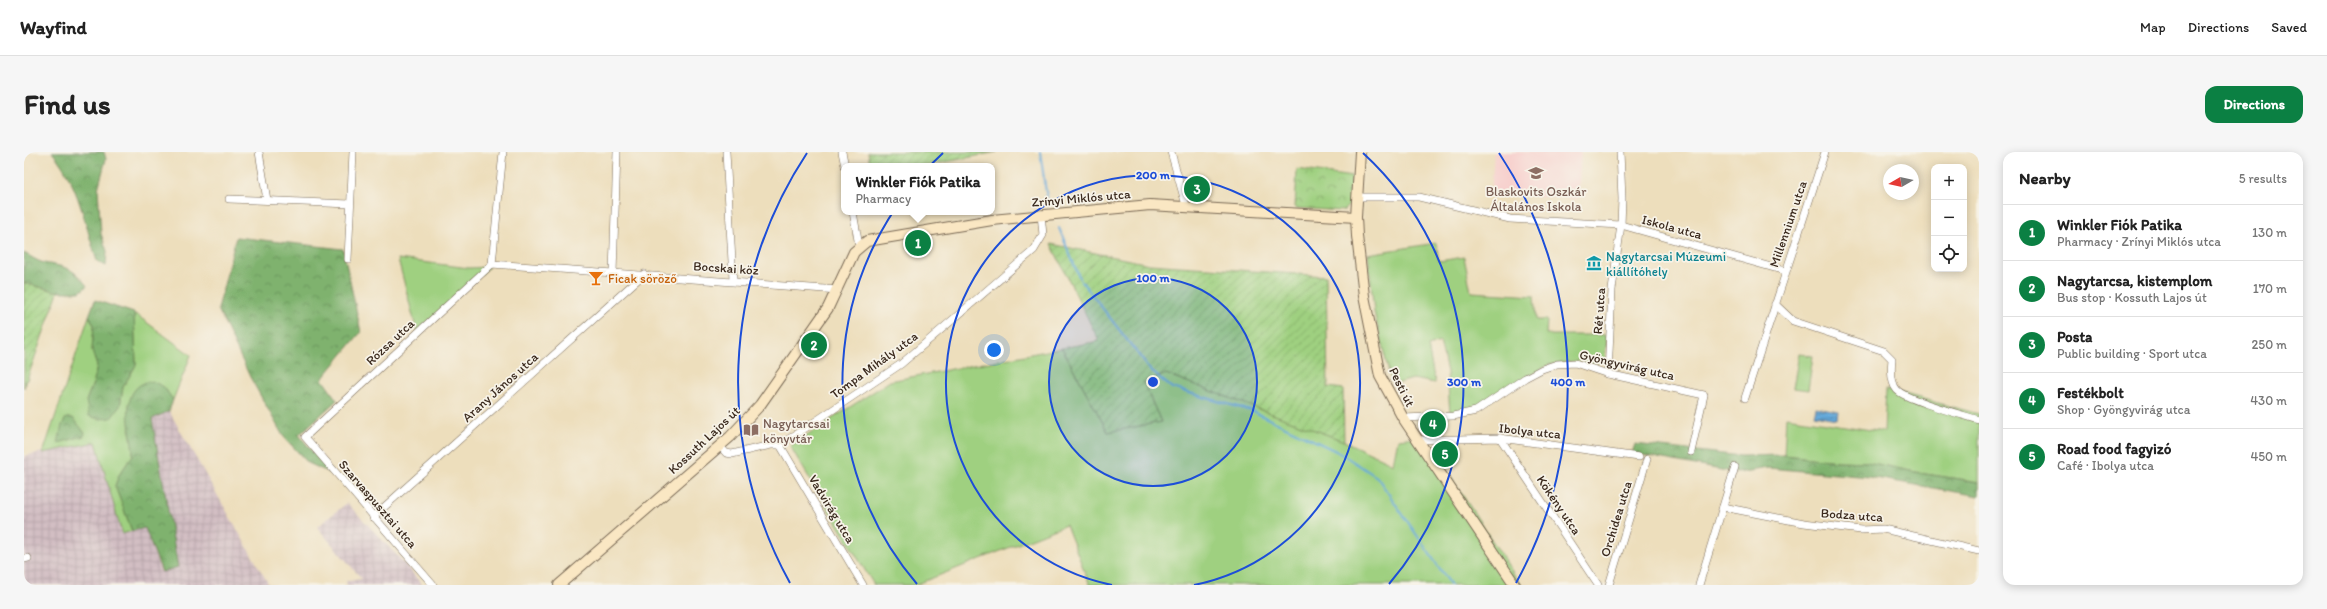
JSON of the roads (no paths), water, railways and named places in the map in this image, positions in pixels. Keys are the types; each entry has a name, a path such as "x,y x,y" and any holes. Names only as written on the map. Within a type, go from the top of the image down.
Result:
{"main road":[{"name":"Pesti út","path":"1360,152 1356,217 1364,296 1380,376 1402,418 1515,585"},
{"name":"Zrínyi Miklós utca","path":"859,246 867,241 880,238 992,220 1150,205 1356,217"},
{"name":"Kossuth Lajos út","path":"559,585 720,446 760,405 808,338 838,290 851,257 859,246"}],"street":[{"path":"259,152 267,200"},
{"path":"348,259 353,152"},
{"path":"492,264 503,152"},
{"path":"613,273 616,152"},
{"path":"726,152 733,280"},
{"path":"842,152 844,163"},
{"path":"1171,152 1186,206"},
{"name":"Rét utca","path":"1608,374 1612,290 1621,225 1622,199 1620,152"},
{"name":"Millennium utca","path":"1745,398 1785,271 1825,152"},
{"name":"Iskola utca","path":"1357,197 1419,197 1510,219 1621,225 1785,271"},
{"path":"229,199 350,204"},
{"name":"Tompa Mihály utca","path":"720,446 726,453 732,454 771,445 780,445 901,364 1014,269 1034,250 1043,235 1043,214"},
{"path":"854,215 859,246"},
{"name":"Bocskai köz","path":"492,264 733,280 838,290"},
{"name":"Rózsa utca","path":"305,437 492,264"},
{"name":"Arany János utca","path":"372,517 644,274"},
{"path":"1775,304 1793,321 1884,351 1892,359 1892,379 1897,390 1908,396 1979,420"},
{"name":"Gyöngyvirág utca","path":"1402,418 1453,416 1476,411 1525,378 1557,364 1575,363 1608,374 1704,395 1691,452"},
{"name":"Szarvaspusztai utca","path":"305,437 372,517 433,585"},
{"name":"Ibolya utca","path":"1417,440 1500,438 1643,458"},
{"name":"Kökény utca","path":"1500,438 1598,585"},
{"name":"Vadvirág utca","path":"780,445 863,585"},
{"name":"Orchidea utca","path":"1609,585 1643,458"},
{"path":"1699,585 1735,467"},
{"name":"Bodza utca","path":"1723,507 1804,523 1861,530 1883,529 1979,551"}],"water":[{"path":"1816,407 1838,411 1837,419 1814,415"}],"waterway":[{"path":"1040,152 1047,199"},
{"path":"1059,228 1080,279 1151,371 1172,388 1252,411 1340,453 1377,477 1451,585"}],"place":[{"name":"Blaskovits Oszkár Általános Iskola","path":"1536,173"},
{"name":"Posta","path":"1197,189"},
{"name":"Winkler Fiók Patika","path":"918,243"},
{"name":"Nagytarcsai Múzeumi kiállítóhely","path":"1594,263"},
{"name":"Ficak söröző","path":"596,278"},
{"name":"Nagytarcsa, kistemplom","path":"814,345"},
{"name":"Festékbolt","path":"1433,424"},
{"name":"Nagytarcsai könyvtár","path":"751,430"},
{"name":"Road food fagyizó","path":"1445,454"}]}
